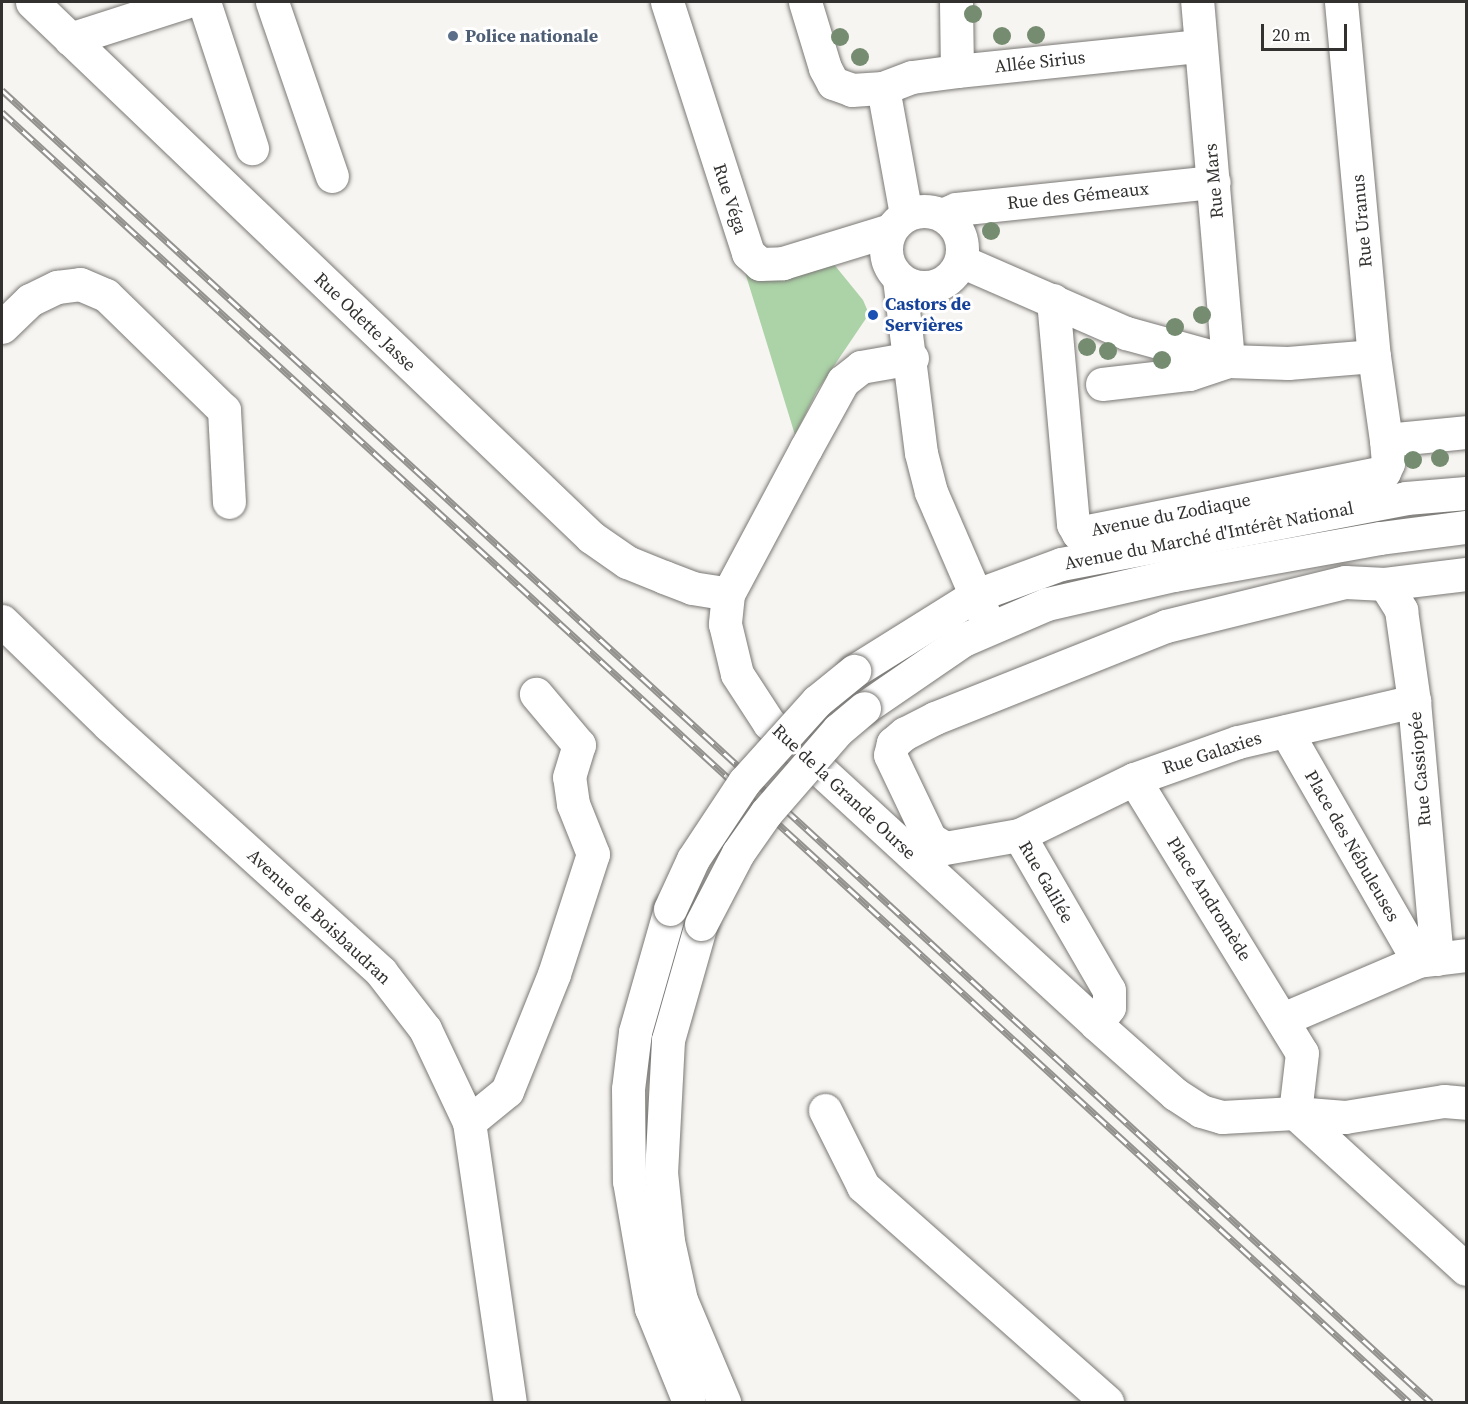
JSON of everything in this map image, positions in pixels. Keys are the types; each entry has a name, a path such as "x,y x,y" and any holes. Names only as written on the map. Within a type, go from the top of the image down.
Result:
{"street":[{"name":"Rue Odette Jasse","path":"32,2 591,537 627,562 692,588 728,594"},
{"path":"70,39 185,2"},
{"path":"204,2 252,148"},
{"path":"272,2 332,176"},
{"name":"Rue Véga","path":"666,2 747,253 760,264 783,263 898,222"},
{"name":"Allée Sirius","path":"805,2 833,84 852,90 883,88 912,77 957,70 1200,46"},
{"path":"956,2 957,70"},
{"name":"Rue Mars","path":"1197,2 1228,361"},
{"name":"Rue Uranus","path":"1341,2 1374,356 1386,440"},
{"path":"883,88 898,222 886,256 899,279 912,358 921,453 931,492 974,596 990,626"},
{"name":"Rue des Gémeaux","path":"942,215 956,209 1214,182"},
{"path":"898,222 930,211 942,215 962,239 952,272 920,319 912,358"},
{"path":"899,279 921,288 952,272 1053,300 1126,333 1228,361 1288,363 1374,356"},
{"path":"2,327 30,300 57,287 80,284 106,295 224,410 229,502"},
{"name":"Avenue du Zodiaque","path":"1053,300 1073,524 1078,533 1384,472 1388,463 1386,440"},
{"name":"Rue de la Grande Ourse","path":"912,358 861,367 843,381 728,594 725,624 737,674 769,723 1096,1024"},
{"path":"1102,384 1189,374 1228,361"},
{"path":"1386,440 1467,432"},
{"name":"Avenue du Marché d'Intérêt National","path":"689,1402 651,1308 637,1244 629,1170 628,1089 635,1032 670,909 693,859 744,782 817,701 854,671 974,596 1061,564 1116,551 1406,498 1467,493"},
{"name":"Avenue du Marché d'Intérêt National","path":"724,1402 681,1300 668,1241 661,1172 668,1040 701,924 738,853 766,813 838,730 864,708 910,673 990,626 1038,607 1100,590 1380,538 1467,527"},
{"name":"Rue Galilée","path":"1096,1024 1109,1007 1109,990 1019,835 945,848 930,839 890,755 893,743 935,718 1166,626 1345,582 1385,584 1467,574"},
{"name":"Rue Cassiopée","path":"1385,584 1401,610 1414,700 1440,958"},
{"name":"Avenue de Boisbaudran","path":"2,621 109,725 381,972 426,1029 469,1122 510,1402"},
{"path":"469,1122 507,1091 554,974 593,854 573,804 569,777 579,745 536,694"},
{"name":"Rue Galaxies","path":"1019,835 1134,779 1238,742 1414,700"},
{"name":"Place des Nébuleuses","path":"1286,731 1440,958"},
{"name":"Place Andromède","path":"1134,779 1302,1053 1295,1113"},
{"path":"1283,1019 1440,958"},
{"path":"1096,1024 1175,1094 1201,1111 1222,1117 1295,1113 1345,1117 1444,1101 1467,1103"},
{"path":"825,1110 862,1186 1107,1402"},
{"path":"1295,1113 1467,1269"}],"green space":[{"path":"828,257 863,300 869,314 817,391 795,435 744,269"}],"railway":[{"path":"2,90 1431,1402"},
{"path":"2,112 1409,1402"}],"place":[{"name":"Police nationale","path":"453,36"},
{"name":"Castors de Servières","path":"873,315"}]}
